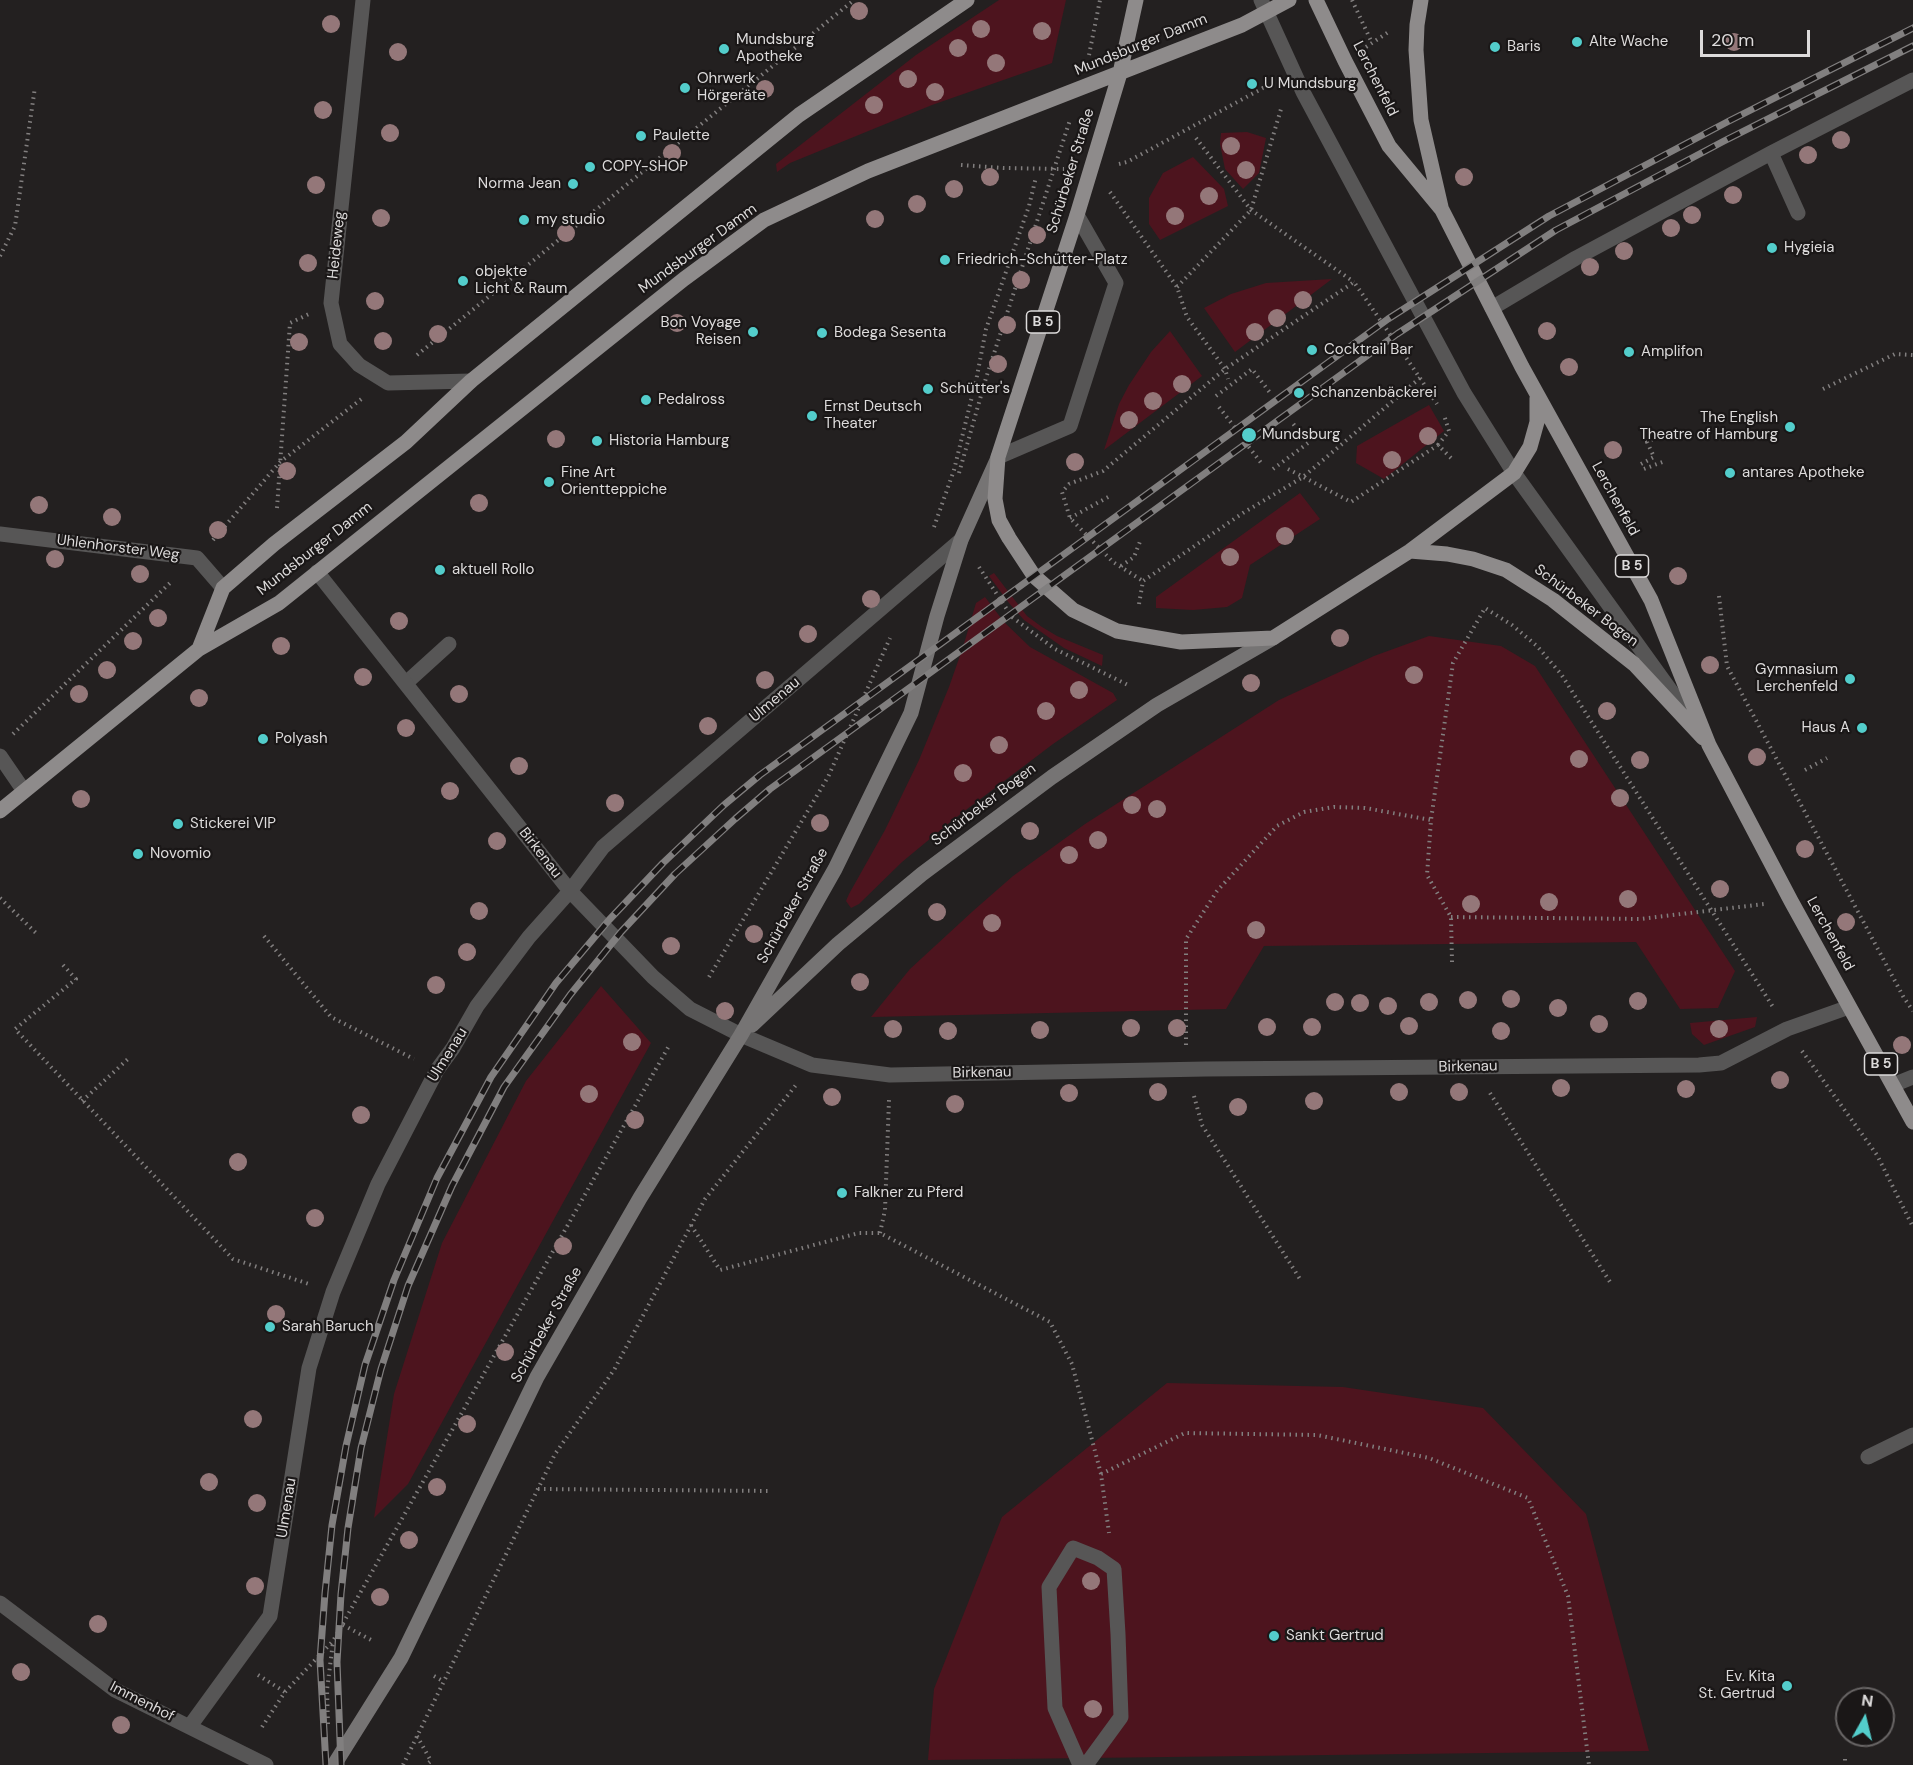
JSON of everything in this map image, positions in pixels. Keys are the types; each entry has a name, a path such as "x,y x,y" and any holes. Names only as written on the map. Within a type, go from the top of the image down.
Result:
{"main road":[{"name":"Mundsburger Damm","path":"199,649 223,588 274,544 406,442 471,381 799,116 967,0"},
{"name":"Schürbeker Straße","path":"334,1765 401,1658 537,1377 640,1198 741,1035 835,869 911,713 937,616 961,540 998,457 1077,215 1120,73 1136,0"},
{"name":"Mundsburger Damm","path":"0,811 199,649 279,603 684,279 764,220 868,171 1242,25 1266,4 1289,0"},
{"name":"Lerchenfeld","path":"1316,0 1389,146 1442,210 1537,395 1651,600 1709,745 1791,901 1913,1122"},
{"path":"1421,0 1416,50 1421,120 1442,210"},
{"name":"Schürbeker Bogen","path":"741,1035 838,944 940,860 1052,777 1157,705 1274,638 1410,551 1514,473 1530,447 1536,422 1537,395"},
{"name":"B 5","path":"998,457 995,499 999,520 1034,576 1073,610 1117,631 1181,642 1274,638"},
{"name":"Schürbeker Bogen","path":"1410,551 1447,554 1506,570 1552,600 1634,664 1709,745"}],"street":[{"name":"Heideweg","path":"363,0 331,303 340,344 359,366 384,382"},
{"path":"1266,4 1317,119 1464,393 1514,473 1709,745"},
{"path":"1492,308 1576,258 1913,80"},
{"path":"1771,153 1798,213"},
{"path":"998,457 1070,426 1116,283 1077,215"},
{"path":"384,382 471,381"},
{"name":"Uhlenhorster Weg","path":"0,534 197,558 223,588"},
{"name":"Ulmenau","path":"190,1726 270,1616 309,1368 333,1292 378,1184 436,1070 453,1048 477,1006 529,937 570,891 603,847 961,540"},
{"name":"Birkenau","path":"318,572 570,891 653,976 690,1009 741,1035 812,1065 890,1075 1720,1063 1787,1029 1850,1006"},
{"path":"406,683 449,644"},
{"path":"0,756 24,791"},
{"path":"1893,1085 1913,1077"},
{"path":"1868,1457 1913,1435"},
{"path":"1080,1765 1055,1708 1049,1587 1073,1548 1098,1558 1114,1569 1121,1717 1086,1765"},
{"name":"Immenhof","path":"0,1603 115,1690 266,1765"}],"path":[{"path":"8,740 146,604 197,558 280,462 384,382 854,0"},
{"path":"957,482 986,378 1080,89 1091,49 1100,0"},
{"path":"1352,0 1372,43"},
{"path":"0,256 15,226 35,87"},
{"path":"1177,287 1251,210 1282,103"},
{"path":"1196,138 1251,210 1354,282 1445,416 1449,431 1438,445 1351,502 1288,469"},
{"path":"931,534 954,470 986,329 1029,206 1036,177"},
{"path":"1086,186 1112,193 1177,287 1187,317 1225,369 1228,379"},
{"path":"1143,581 1113,562 1070,518 1062,492 1069,484 1102,471 1225,369 1354,282"},
{"path":"274,544 290,323 331,303"},
{"path":"1823,390 1895,354 1913,356"},
{"path":"1216,396 1252,369 1271,394"},
{"path":"1139,604 1143,581 1244,513 1303,477 1420,378"},
{"path":"1219,407 1236,429"},
{"path":"1273,469 1308,443 1292,421"},
{"path":"1245,432 1254,426"},
{"path":"1641,464 1654,457 1647,442 1652,440"},
{"path":"1245,442 1262,464"},
{"path":"1438,445 1454,461"},
{"path":"1644,469 1665,461"},
{"path":"1070,518 1110,496"},
{"path":"1120,566 1134,557 1142,539"},
{"path":"961,540 1012,617 1055,649 1130,686"},
{"path":"1719,596 1727,666 1913,1011"},
{"path":"1452,962 1451,917 1427,875 1431,820 1453,663 1485,608 1512,625 1537,646 1561,674 1787,1029 1877,1155 1913,1227"},
{"path":"709,977 828,777 894,629"},
{"path":"1805,770 1827,758"},
{"path":"1300,1279 1202,1125 1186,1069 1186,939 1217,891 1277,826 1304,812 1334,807 1365,808 1431,820"},
{"path":"0,898 36,933"},
{"path":"1451,917 1640,919 1791,901"},
{"path":"264,936 331,1017 436,1070"},
{"path":"63,965 76,979 15,1029 233,1259 333,1292"},
{"path":"262,1726 285,1692 333,1641 343,1625 670,1044"},
{"path":"82,1101 129,1059"},
{"path":"403,1765 555,1454 614,1370 705,1199 812,1065"},
{"path":"1474,1067 1610,1282"},
{"path":"880,1233 885,1210 890,1075"},
{"path":"691,1225 720,1270 859,1233 880,1233 1050,1322 1072,1365 1101,1474 1114,1569"},
{"path":"1101,1474 1185,1432 1317,1435 1429,1458 1528,1498 1568,1596 1589,1765"},
{"path":"538,1489 772,1491"},
{"path":"343,1625 373,1641"},
{"path":"327,1690 333,1641"},
{"path":"258,1675 285,1692"},
{"path":"434,1676 443,1681"},
{"path":"416,1735 431,1761 426,1765"},
{"path":"1845,1759 1845,1765"}],"shaded area":[{"path":"999,0 1066,0 1052,63 932,105 790,163 777,172 776,164 916,55"},
{"path":"1247,132 1266,138 1259,173 1243,189 1225,169 1220,144 1221,133"},
{"path":"1193,157 1224,189 1228,206 1160,240 1149,224 1149,198 1163,173"},
{"path":"1332,279 1235,352 1204,308 1231,294 1266,283"},
{"path":"1170,331 1202,376 1104,450 1119,404 1129,385 1151,352"},
{"path":"1429,405 1444,431 1384,479 1356,463 1357,446"},
{"path":"1300,493 1320,519 1250,565 1242,598 1227,607 1193,610 1156,608 1156,597"},
{"path":"994,573 1027,616 1057,636 1103,655 1102,666 1064,648 1024,620 989,576"},
{"path":"985,597 1004,622 1030,647 1113,693 1117,700 1053,744 954,819 902,862 859,904 851,908 846,901 849,894 885,830 919,760 949,687 976,603"},
{"path":"1429,636 1501,646 1535,666 1735,971 1718,1008 1680,1009 1636,942 1264,946 1226,1009 871,1017 910,969 973,911 1013,876 1085,824 1279,700 1374,656"},
{"path":"601,986 651,1043 408,1484 374,1518 394,1394 442,1243 526,1081"},
{"path":"1757,1017 1755,1027 1704,1045 1692,1034 1690,1023"},
{"path":"1167,1383 1343,1387 1483,1408 1586,1514 1649,1751 928,1760 934,1689 1002,1517"}],"railway":[{"path":"326,1765 320,1660 325,1593 332,1525 346,1446 365,1365 394,1280 437,1178 491,1077 556,983 609,920 663,863 724,805 760,775 1388,319 1549,216 1729,121 1913,28"},
{"path":"341,1765 337,1662 348,1528 361,1448 381,1369 408,1286 452,1186 504,1087 570,995 621,932 675,874 770,789 1397,334 1556,230 1724,141 1913,46"}],"place":[{"name":"Alte Wache","path":"1577,42"},
{"name":"Baris","path":"1495,47"},
{"name":"Mundsburg Apotheke","path":"724,49"},
{"name":"U Mundsburg","path":"1252,84"},
{"name":"Ohrwerk Hörgeräte","path":"685,88"},
{"name":"Paulette","path":"641,136"},
{"name":"COPY-SHOP","path":"590,167"},
{"name":"Norma Jean","path":"573,184"},
{"name":"my studio","path":"524,220"},
{"name":"Hygieia","path":"1772,248"},
{"name":"Friedrich-Schütter-Platz","path":"945,260"},
{"name":"objekte Licht & Raum","path":"463,281"},
{"name":"Bon Voyage Reisen","path":"753,332"},
{"name":"Bodega Sesenta","path":"822,333"},
{"name":"Cocktrail Bar","path":"1312,350"},
{"name":"Amplifon","path":"1629,352"},
{"name":"Schütter's","path":"928,389"},
{"name":"Schanzenbäckerei","path":"1299,393"},
{"name":"Pedalross","path":"646,400"},
{"name":"Ernst Deutsch Theater","path":"812,416"},
{"name":"The English Theatre of Hamburg","path":"1790,427"},
{"name":"Mundsburg","path":"1249,435"},
{"name":"Historia Hamburg","path":"597,441"},
{"name":"antares Apotheke","path":"1730,473"},
{"name":"Fine Art Orientteppiche","path":"549,482"},
{"name":"aktuell Rollo","path":"440,570"},
{"name":"Gymnasium Lerchenfeld","path":"1850,679"},
{"name":"Haus A","path":"1862,728"},
{"name":"Polyash","path":"263,739"},
{"name":"Stickerei VIP","path":"178,824"},
{"name":"Novomio","path":"138,854"},
{"name":"Falkner zu Pferd","path":"842,1193"},
{"name":"Sarah Baruch","path":"270,1327"},
{"name":"Sankt Gertrud","path":"1274,1636"},
{"name":"Ev. Kita St. Gertrud","path":"1787,1686"}]}
